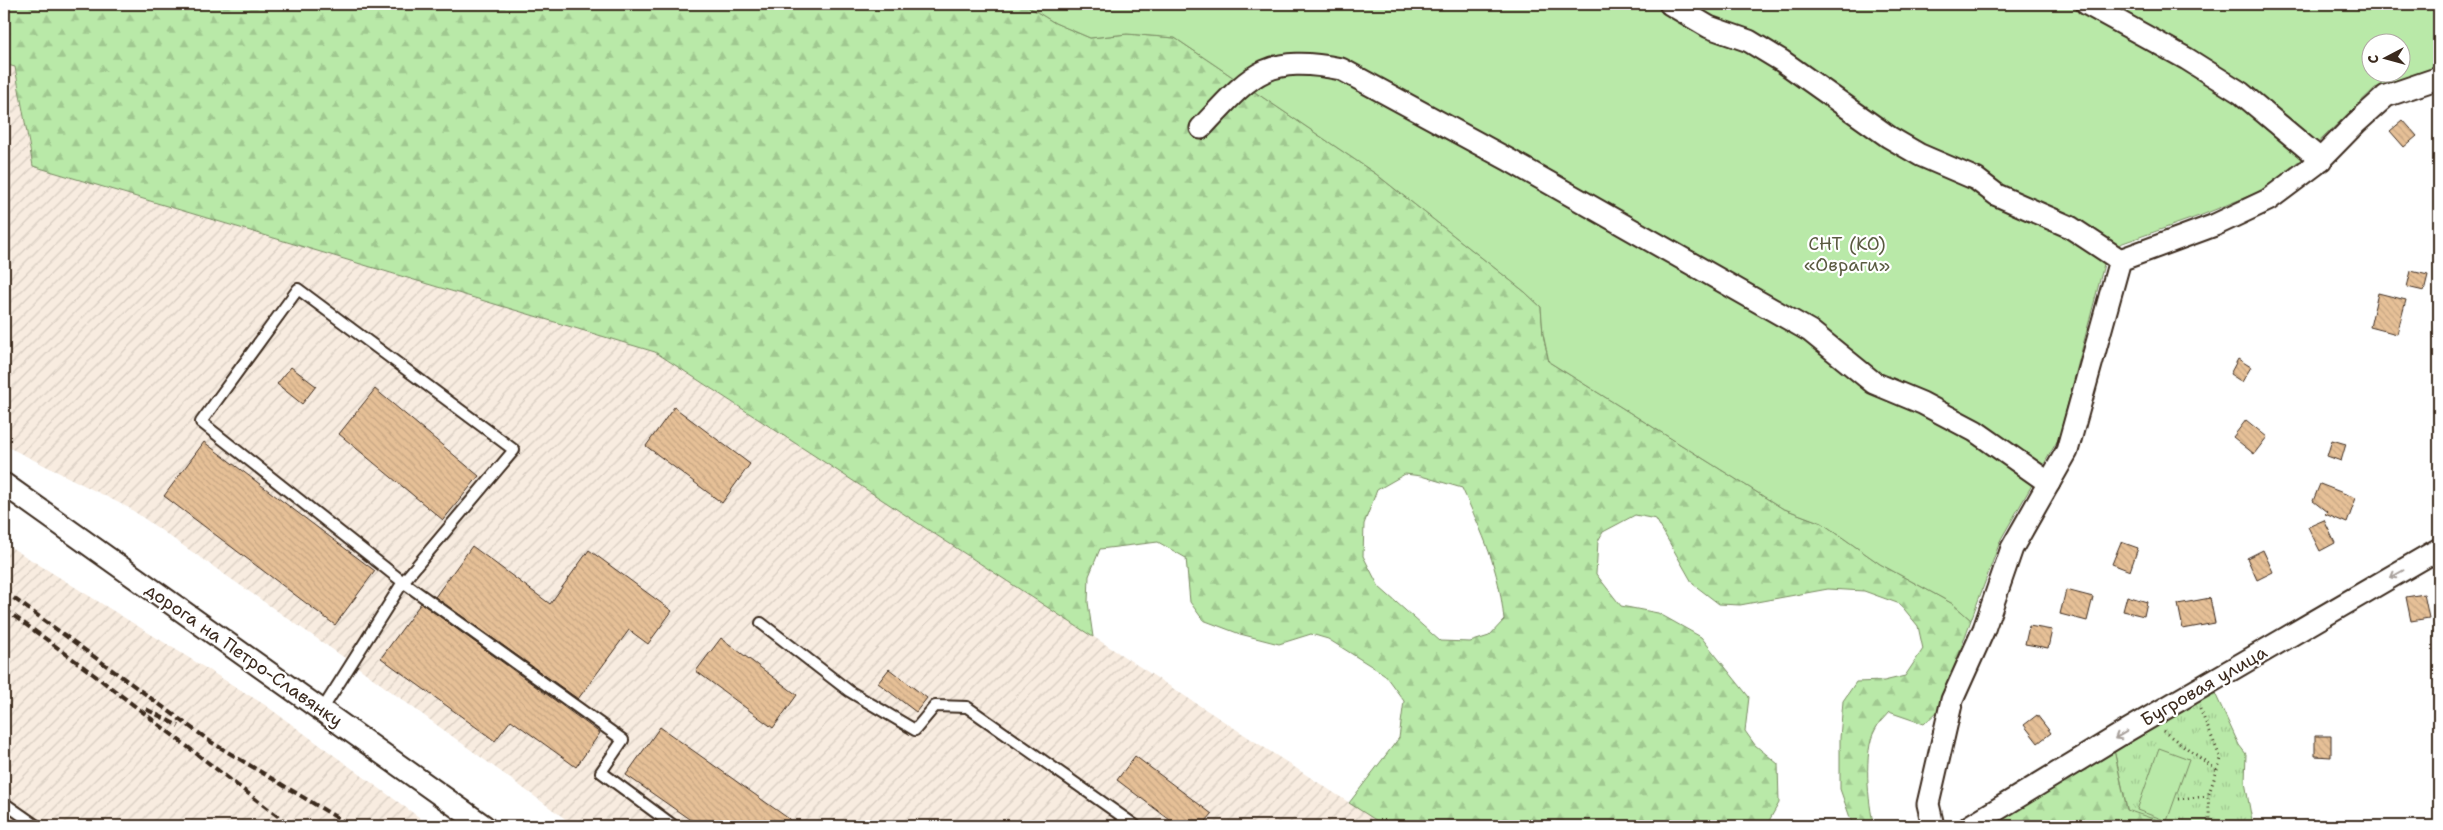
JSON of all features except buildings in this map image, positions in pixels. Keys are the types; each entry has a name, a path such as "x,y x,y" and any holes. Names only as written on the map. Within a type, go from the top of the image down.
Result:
{"street":[{"path":"1670,4 1709,27 1749,41 1766,51 1818,85 1889,137 1920,155 1976,179 1997,195 2070,227 2120,260"},
{"path":"2087,4 2187,59 2241,93 2321,160"},
{"path":"1201,128 1255,75 1282,64 1311,64 1341,69 1509,160 1810,331 1874,383 1922,403 1976,431 2049,483"},
{"path":"2120,260 2215,225 2268,200 2321,160 2356,123 2386,96 2439,78"},
{"path":"1933,826 1928,804 1952,700 1984,630 2012,548 2067,451 2120,260"},
{"name":"дорога на Петро-Славянку","path":"4,484 484,826"},
{"name":"Бугровая улица","path":"1970,826 2193,692 2439,549"}],"lane":[{"path":"322,710 403,582 514,450 298,289 201,422 403,582 623,740 601,772 674,826"},
{"path":"761,623 849,691 915,730 935,706 968,707 1136,826"},
{"path":"4,803 37,826"}],"path":[{"path":"2193,692 2221,759 2208,796 2210,826"},
{"path":"2152,717 2157,727 2217,770"},
{"path":"2178,799 2208,796"}],"shaded area":[{"path":"4,64 15,67 33,166 655,352 1385,826 575,826 352,663 129,508 4,445"},
{"path":"4,543 265,705 431,826 4,826"}],"green space":[{"path":"4,4 1024,4 1055,23 1090,38 1127,34 1175,38 1376,174 1525,292 1541,307 1543,334 1549,362 1782,508 1822,523 1880,564 1953,604 1971,620 1939,710 1924,724 1889,712 1876,727 1871,739 1868,764 1870,805 1874,826 1853,826 1840,789 1840,738 1843,701 1856,682 1884,681 1905,676 1923,649 1918,626 1900,604 1864,591 1828,589 1740,605 1719,604 1693,584 1656,519 1635,515 1603,532 1598,541 1596,574 1621,606 1658,613 1701,637 1749,697 1745,731 1755,745 1778,764 1779,803 1766,826 1385,826 1349,803 1399,738 1404,701 1384,674 1328,639 1311,634 1279,644 1240,634 1203,620 1190,602 1186,558 1158,542 1100,549 1089,576 1088,602 1093,637 655,352 33,166 15,67 4,64","holes":["1405,474 1421,476 1462,488 1477,521 1494,567 1502,601 1504,620 1489,636 1470,642 1440,641 1379,587 1363,556 1364,524 1377,490"]},
{"name":"СНТ (КО) «Овраги»","path":"1024,4 2439,4 2439,67 2410,77 2410,32 2360,32 2360,82 2393,82 2375,88 2300,160 2261,191 2202,215 2120,244 2104,264 2059,438 2001,539 1971,620 1953,604 1880,564 1822,523 1782,508 1549,362 1543,334 1541,307 1525,292 1376,174 1175,38 1127,34 1090,38 1055,23"},
{"path":"2214,691 2239,745 2246,754 2245,782 2253,826 2131,826 2114,750"},
{"path":"2159,748 2189,759 2167,821 2137,810"},
{"path":"2114,750 2127,810 2168,824 2168,826 2001,826 1999,822"}],"railway":[{"path":"4,591 211,742 351,826"},
{"path":"4,609 113,689 291,826"},
{"path":"146,709 179,726"}]}
